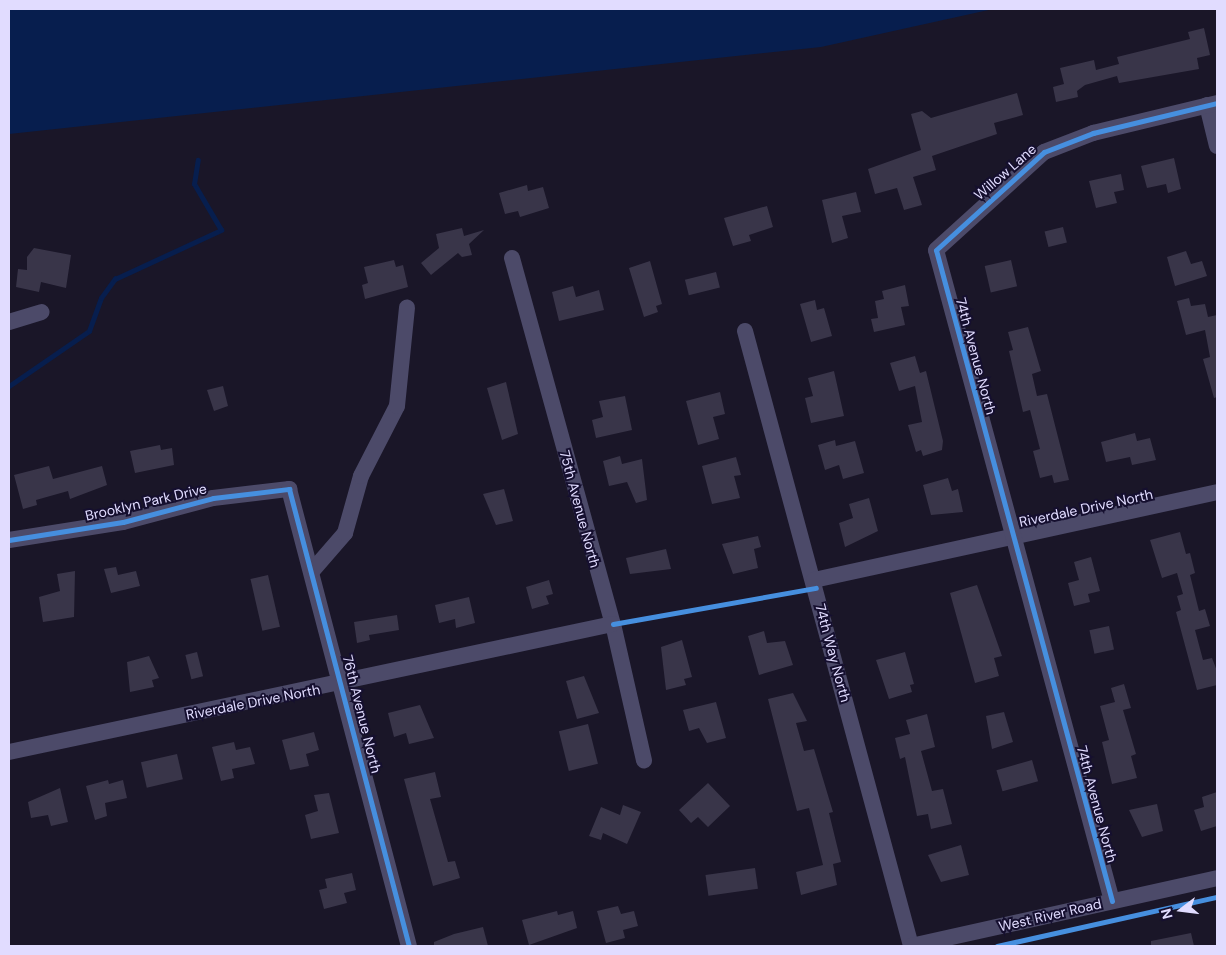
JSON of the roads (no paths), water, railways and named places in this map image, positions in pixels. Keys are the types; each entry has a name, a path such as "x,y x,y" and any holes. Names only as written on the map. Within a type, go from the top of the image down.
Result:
{"street":[{"path":"1212,104 1217,146"},
{"name":"Willow Lane","path":"936,250 1044,152 1094,133 1212,104"},
{"name":"74th Avenue North","path":"936,250 1011,536 1112,901"},
{"name":"75th Avenue North","path":"512,258 613,624 644,761"},
{"path":"313,570 345,533 361,476 398,406 407,308"},
{"path":"9,322 41,312"},
{"name":"74th Way North","path":"745,331 814,580 911,946"},
{"name":"76th Avenue North","path":"289,489 343,683 409,946"},
{"name":"Brooklyn Park Drive","path":"9,540 123,522 213,498 289,489"},
{"name":"Riverdale Drive North","path":"814,580 1011,536 1216,496"},
{"name":"Riverdale Drive North","path":"9,752 343,683 613,624"},
{"name":"West River Road","path":"911,946 1217,878"}],"water":[{"path":"9,9 993,9 821,47 9,134"}],"waterway":[{"path":"9,386 89,331 101,298 115,279 221,230 194,184 198,160"}]}
